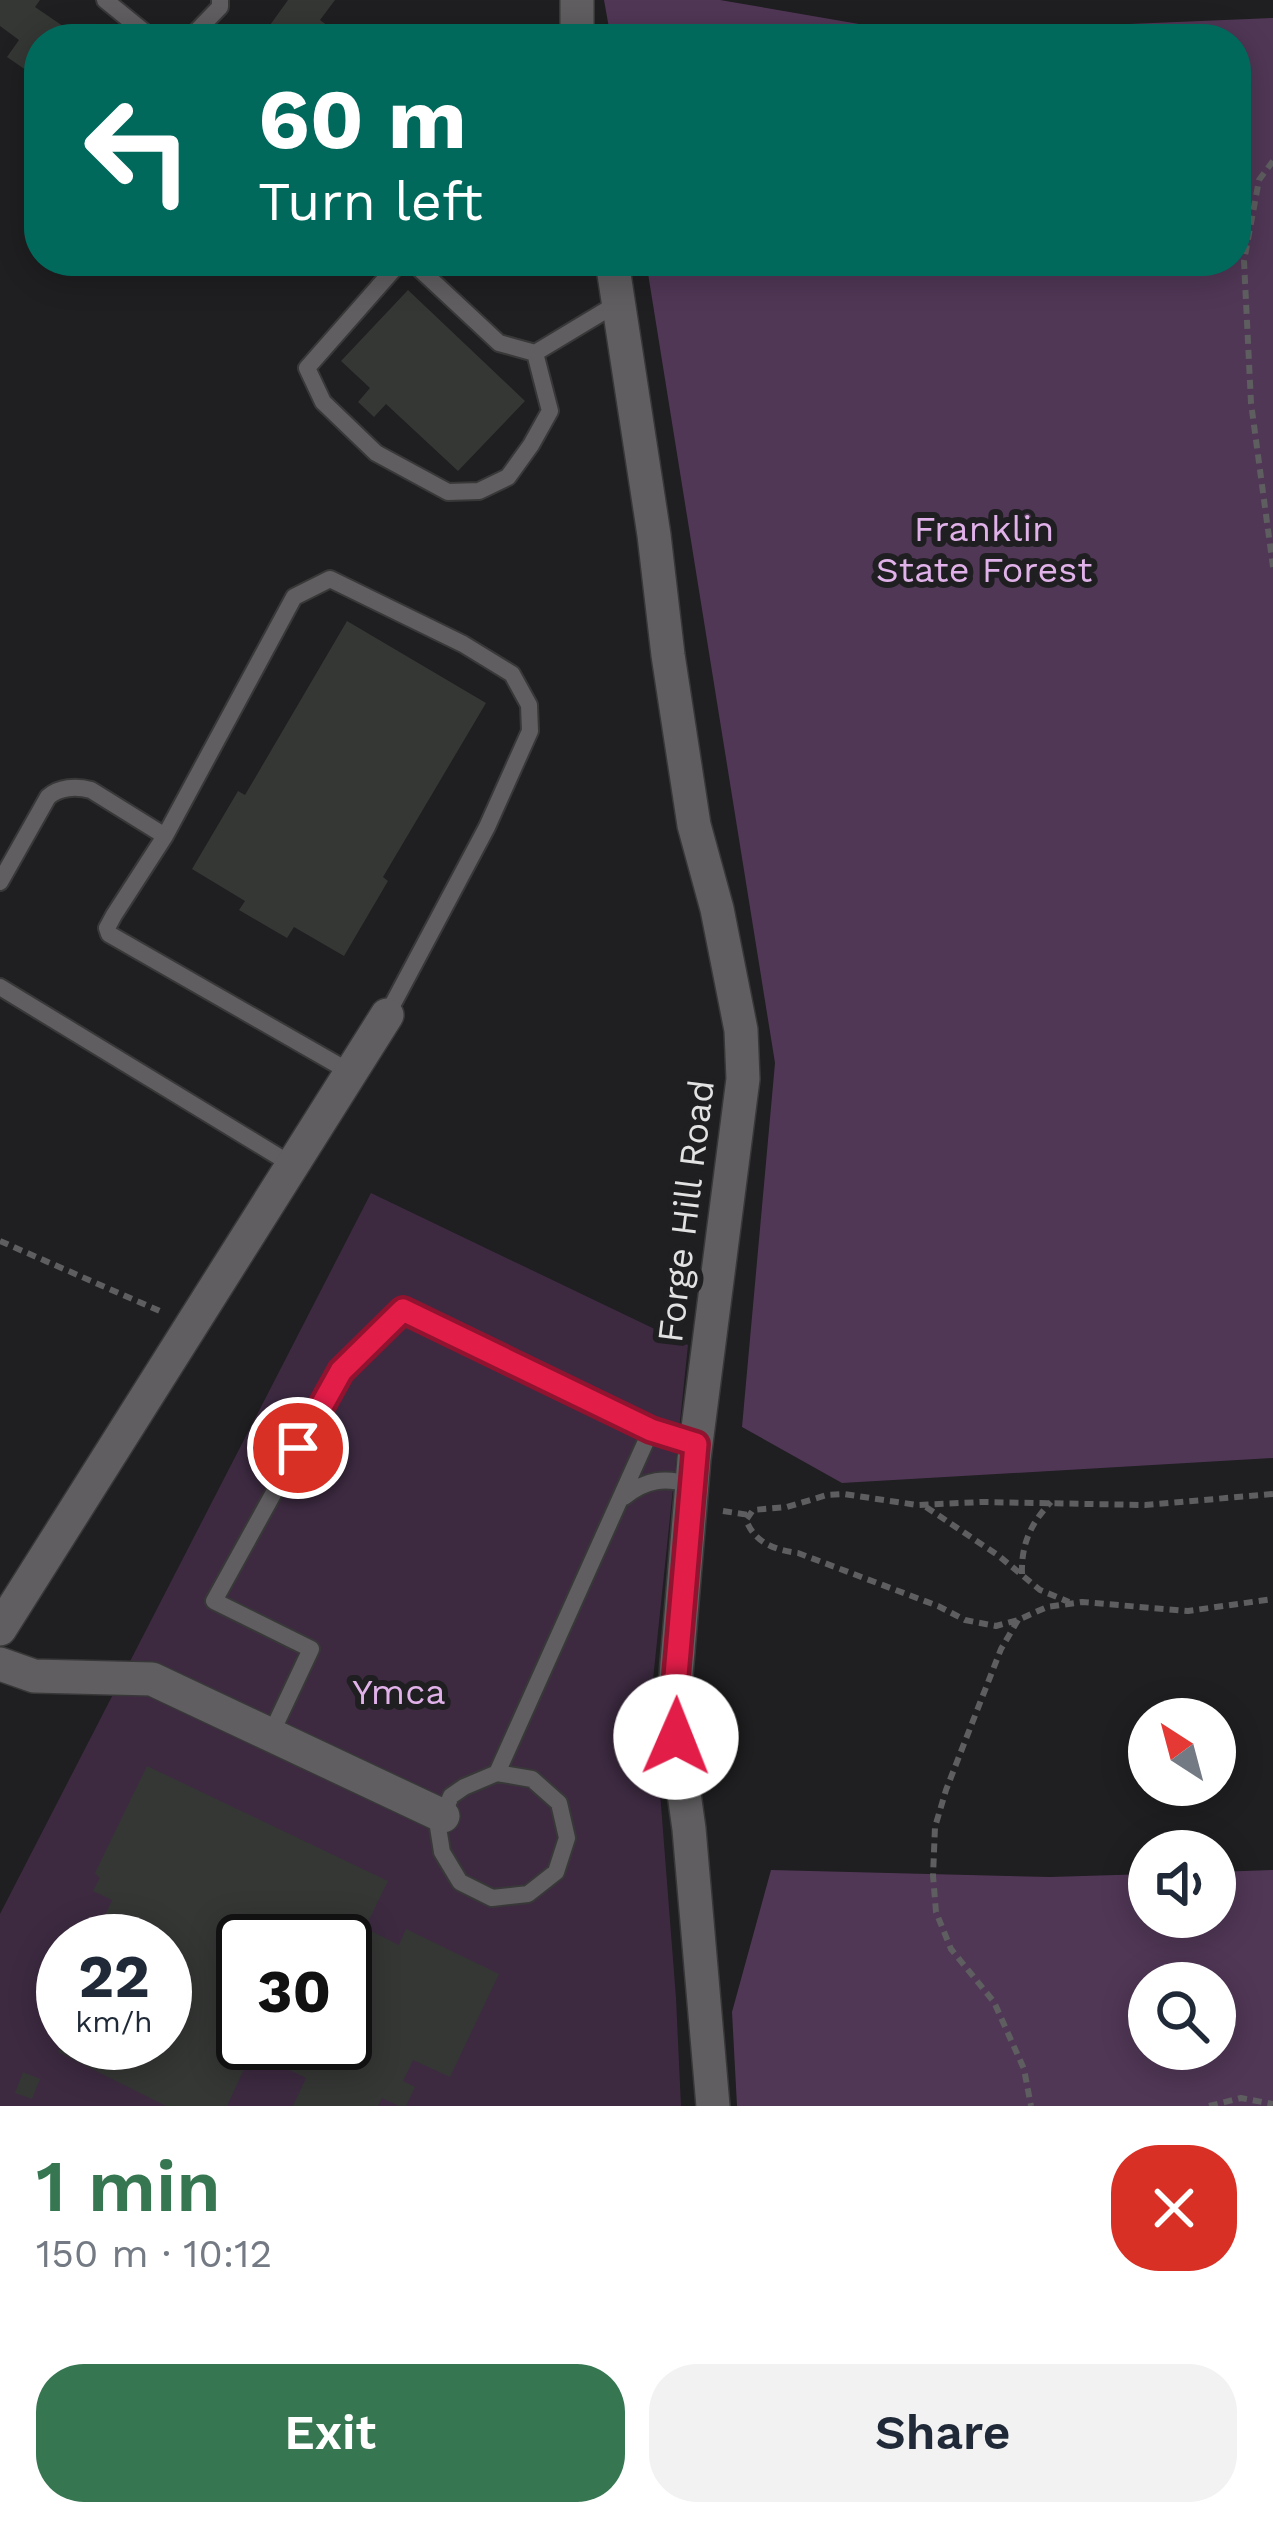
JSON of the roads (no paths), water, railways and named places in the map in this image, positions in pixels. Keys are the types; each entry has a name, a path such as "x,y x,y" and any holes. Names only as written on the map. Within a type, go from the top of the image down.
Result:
{"street":[{"name":"Forge Hill Road","path":"614,276 694,825 718,909 741,1030 743,1079 696,1444 674,1699 713,2106"},
{"path":"0,1629 388,1016"},
{"path":"0,1664 34,1676 152,1679 170,1685 443,1816"}],"lane":[{"path":"105,0 135,24"},
{"path":"204,24 220,8 220,0"},
{"path":"388,276 307,368 323,402 376,453 448,492 479,490 508,477 531,445 550,411 535,352"},
{"path":"427,276 499,343 535,352 618,303"},
{"path":"350,1072 110,934 107,928 165,836 294,597 330,579 463,644 512,674 529,705 530,731 487,826 388,1016"},
{"path":"0,882 48,797 57,790 91,790 165,836"},
{"path":"0,987 294,1166"},
{"path":"269,1736 310,1649 214,1601 341,1371 403,1310 651,1430 696,1444"},
{"path":"497,1773 651,1430"},
{"path":"619,1502 649,1481 667,1479 692,1485"},
{"path":"497,1773 532,1779 559,1803 567,1838 556,1872 528,1894 492,1898 460,1882 442,1852 438,1827 452,1796 497,1773"}],"park label":[{"name":"Franklin State Forest","path":"984,548"},
{"name":"Ymca","path":"399,1691"}]}
